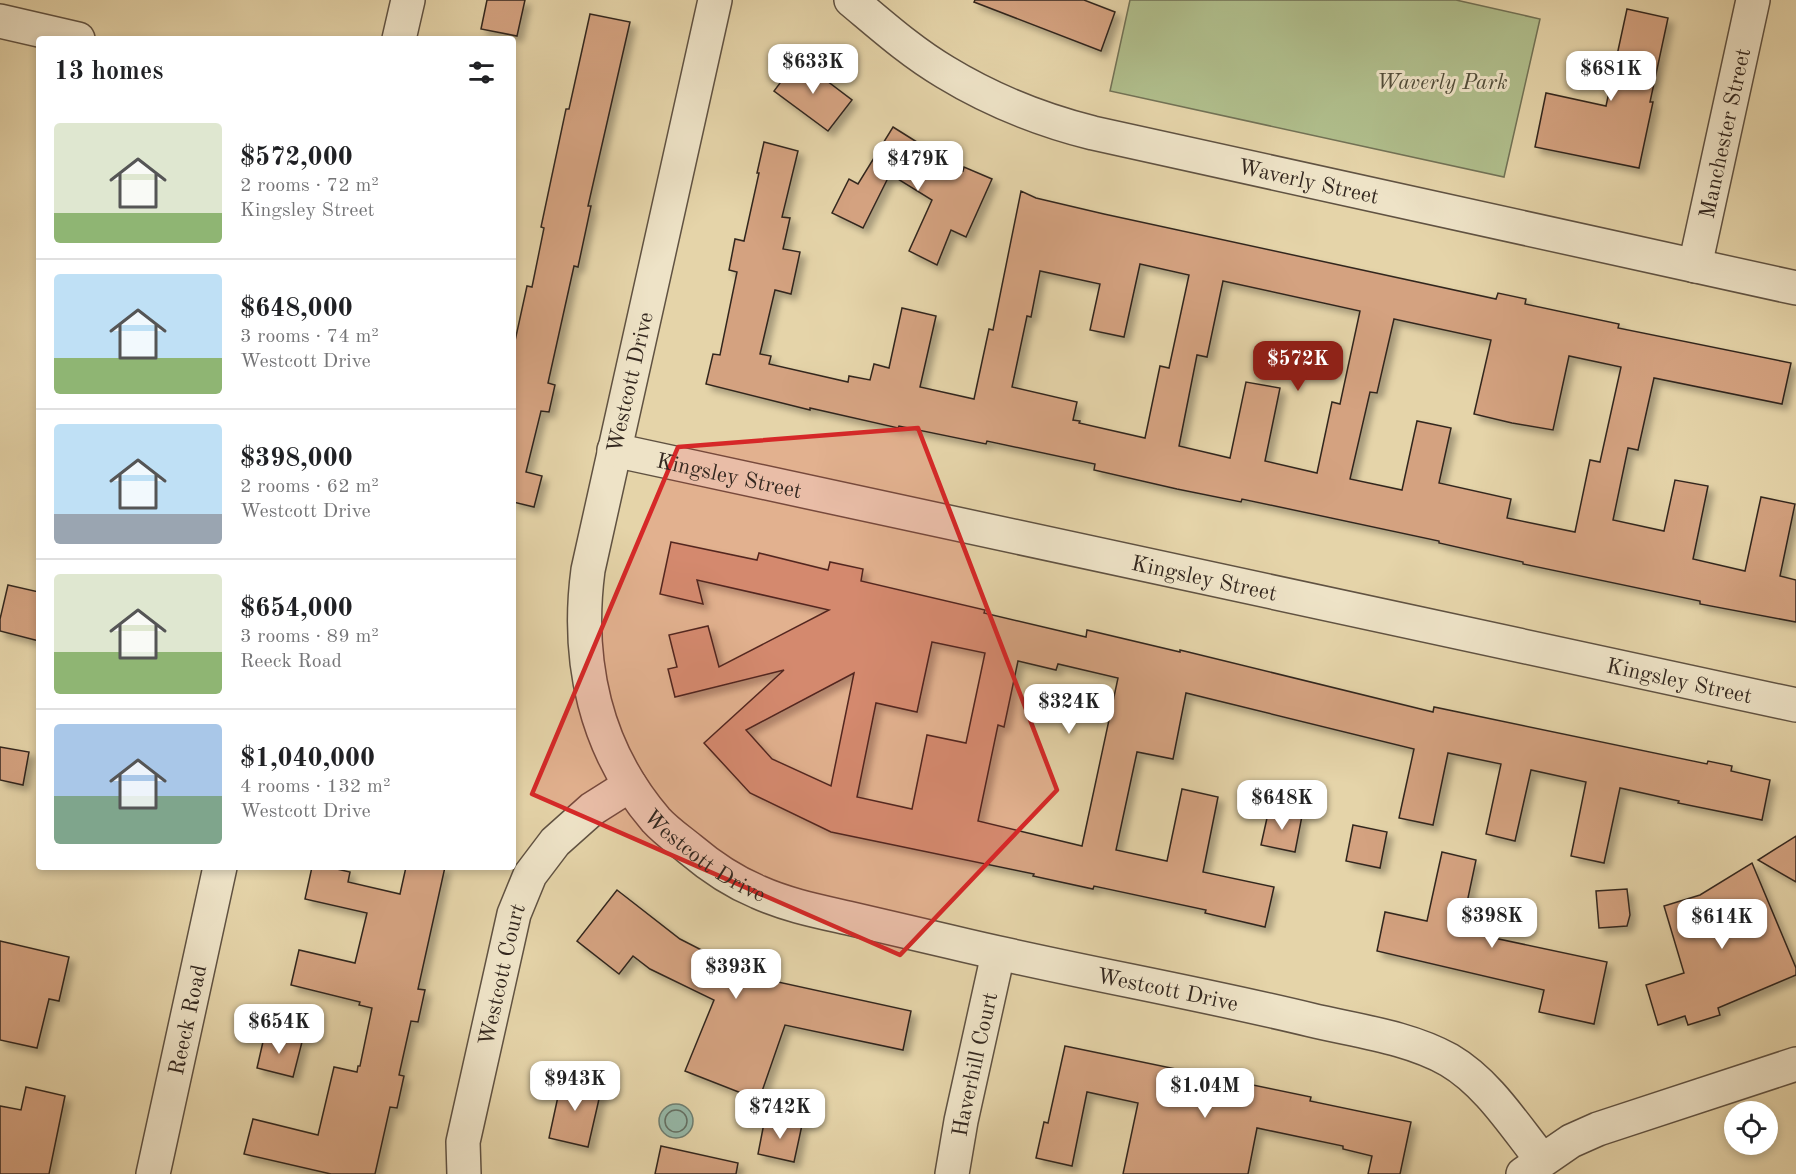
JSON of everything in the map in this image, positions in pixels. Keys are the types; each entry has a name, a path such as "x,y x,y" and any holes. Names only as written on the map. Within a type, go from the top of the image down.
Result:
{"street":[{"path":"400,36 408,0"},
{"name":"Westcott Drive","path":"715,0 614,450 588,570 584,602 583,634 586,667 596,709 611,750 630,785 658,822 707,863 756,891 793,905 998,954 1279,1012 1420,1046 1451,1061 1484,1087 1533,1167"},
{"name":"Waverly Street","path":"851,0 911,49 944,72 991,98 1054,123 1796,288"},
{"name":"Manchester Street","path":"1695,266 1753,0"},
{"path":"0,21 65,36"},
{"name":"Kingsley Street","path":"614,450 1796,705"},
{"name":"Westcott Court","path":"464,1174 463,1143 514,914 530,875 555,842 592,809 630,785"},
{"name":"Reeck Road","path":"153,1174 219,870"},
{"name":"Haverhill Court","path":"952,1174 961,1121 998,954"},
{"path":"1533,1167 1571,1142 1598,1129 1796,1064"}],"highlighted area":[{"path":"918,428 1057,790 900,955 532,794 678,447"}],"green space":[{"name":"Waverly Park","path":"1130,0 1456,0 1540,19 1504,177 1110,91"}],"water":[{"path":"676,1104 688,1109 693,1121 688,1133 676,1138 664,1133 659,1121 664,1109"}],"building":[{"path":"487,0 525,0 517,36 481,29"},
{"path":"975,0 1084,0 1115,12 1101,51 974,2"},
{"path":"1627,9 1668,18 1639,168 1535,147 1546,93 1606,106"},
{"path":"590,14 630,22 588,206 591,206 578,267 574,266 548,383 555,385 549,412 541,411 526,472 542,476 534,507 516,503 516,336 527,286 532,287 544,228 541,227 566,109 569,109"},
{"path":"798,59 852,100 828,131 774,91"},
{"path":"893,127 963,171 964,167 992,179 966,237 951,230 937,265 909,251 932,200 890,174 863,228 832,213 849,179 858,184"},
{"path":"764,142 798,151 782,217 790,218 783,249 800,252 791,294 775,290 760,354 771,356 769,364 848,382 849,376 870,380 874,364 889,368 902,308 936,316 920,387 974,399 989,329 993,330 1021,191 1036,198 1104,214 1496,299 1498,293 1526,299 1525,304 1619,324 1618,328 1791,363 1782,404 1654,378 1638,450 1628,448 1613,520 1664,531 1675,480 1708,486 1693,559 1745,571 1761,497 1795,504 1780,576 1796,580 1796,622 1700,604 1700,601 1523,564 1523,562 1439,543 1439,541 1242,499 1241,502 1177,489 1094,470 1095,464 987,441 986,444 899,426 898,428 810,408 810,410 706,384 713,354 720,355 737,272 729,270 735,239 744,241 759,173 757,173","holes":["1140,264 1189,275 1169,368 1160,366 1145,438 1079,423 1080,421 1073,420 1077,402 1012,387 1027,316 1031,317 1040,271 1100,284 1090,330 1124,337","1223,281 1360,311 1340,404 1332,402 1317,473 1265,461 1280,388 1246,382 1230,458 1179,446 1197,355 1207,357","1394,319 1491,340 1474,414 1512,423 1553,430 1569,356 1621,367 1600,462 1590,460 1575,532 1507,518 1511,499 1439,483 1451,428 1417,421 1402,490 1350,479 1370,392 1377,393"]},
{"path":"671,542 757,560 759,553 828,570 830,562 863,569 861,581 985,610 984,613 1086,637 1087,630 1180,652 1180,650 1433,712 1434,707 1707,764 1708,761 1732,766 1731,771 1770,780 1762,820 1678,803 1679,801 1620,788 1604,863 1571,856 1586,782 1531,770 1515,841 1486,834 1501,764 1448,753 1433,825 1399,818 1414,749 1186,693 1173,759 1137,752 1116,850 1167,861 1182,789 1218,797 1203,872 1274,887 1265,927 1205,913 1206,910 1094,886 1093,889 1033,876 1034,874 831,832 750,793 704,743 784,670 675,697 668,669 677,667 669,635 708,626 719,667 829,610 697,580 703,604 660,594","holes":["932,642 985,653 966,743 927,735 912,809 857,797 876,703 917,712","1018,661 1056,670 1058,664 1118,678 1082,846 978,821 998,725 1004,727","854,673 831,786 772,759 746,730"]},
{"path":"8,585 36,591 36,640 0,631 0,619"},
{"path":"0,747 29,752 23,785 0,780"},
{"path":"1269,809 1302,816 1295,852 1261,845"},
{"path":"1353,825 1387,832 1380,868 1346,861"},
{"path":"1796,836 1796,882 1758,860"},
{"path":"1442,852 1476,860 1461,931 1607,962 1594,1024 1539,1012 1544,990 1377,951 1385,912 1427,921"},
{"path":"1752,863 1796,968 1796,975 1718,1008 1720,1015 1688,1025 1685,1016 1658,1025 1646,985 1684,973 1664,906 1700,895"},
{"path":"311,870 350,872 348,882 400,894 405,870 444,870 418,989 425,990 418,1022 411,1021 399,1075 404,1076 397,1108 390,1107 375,1174 331,1174 244,1154 253,1119 318,1135 334,1067 357,1072 360,1066 372,1008 359,1005 360,1002 291,985 299,950 355,963 367,913 305,899"},
{"path":"1627,889 1630,915 1627,926 1599,928 1596,891"},
{"path":"617,890 680,939 717,958 720,950 747,963 741,974 911,1011 903,1050 785,1025 759,1100 685,1071 714,1000 650,969 633,956 619,974 577,941"},
{"path":"0,941 69,957 59,1001 49,999 37,1048 0,1040"},
{"path":"265,1033 302,1042 293,1077 257,1068"},
{"path":"1065,1046 1311,1097 1310,1101 1411,1122 1400,1174 1368,1174 1372,1156 1343,1149 1343,1146 1257,1128 1248,1174 1123,1174 1138,1103 1087,1092 1072,1166 1036,1158 1044,1122 1048,1123"},
{"path":"562,1078 602,1086 588,1147 549,1138"},
{"path":"26,1087 65,1096 49,1174 0,1174 0,1106 21,1110"},
{"path":"765,1118 802,1125 794,1162 758,1154"},
{"path":"661,1146 738,1163 736,1174 655,1174"}]}
